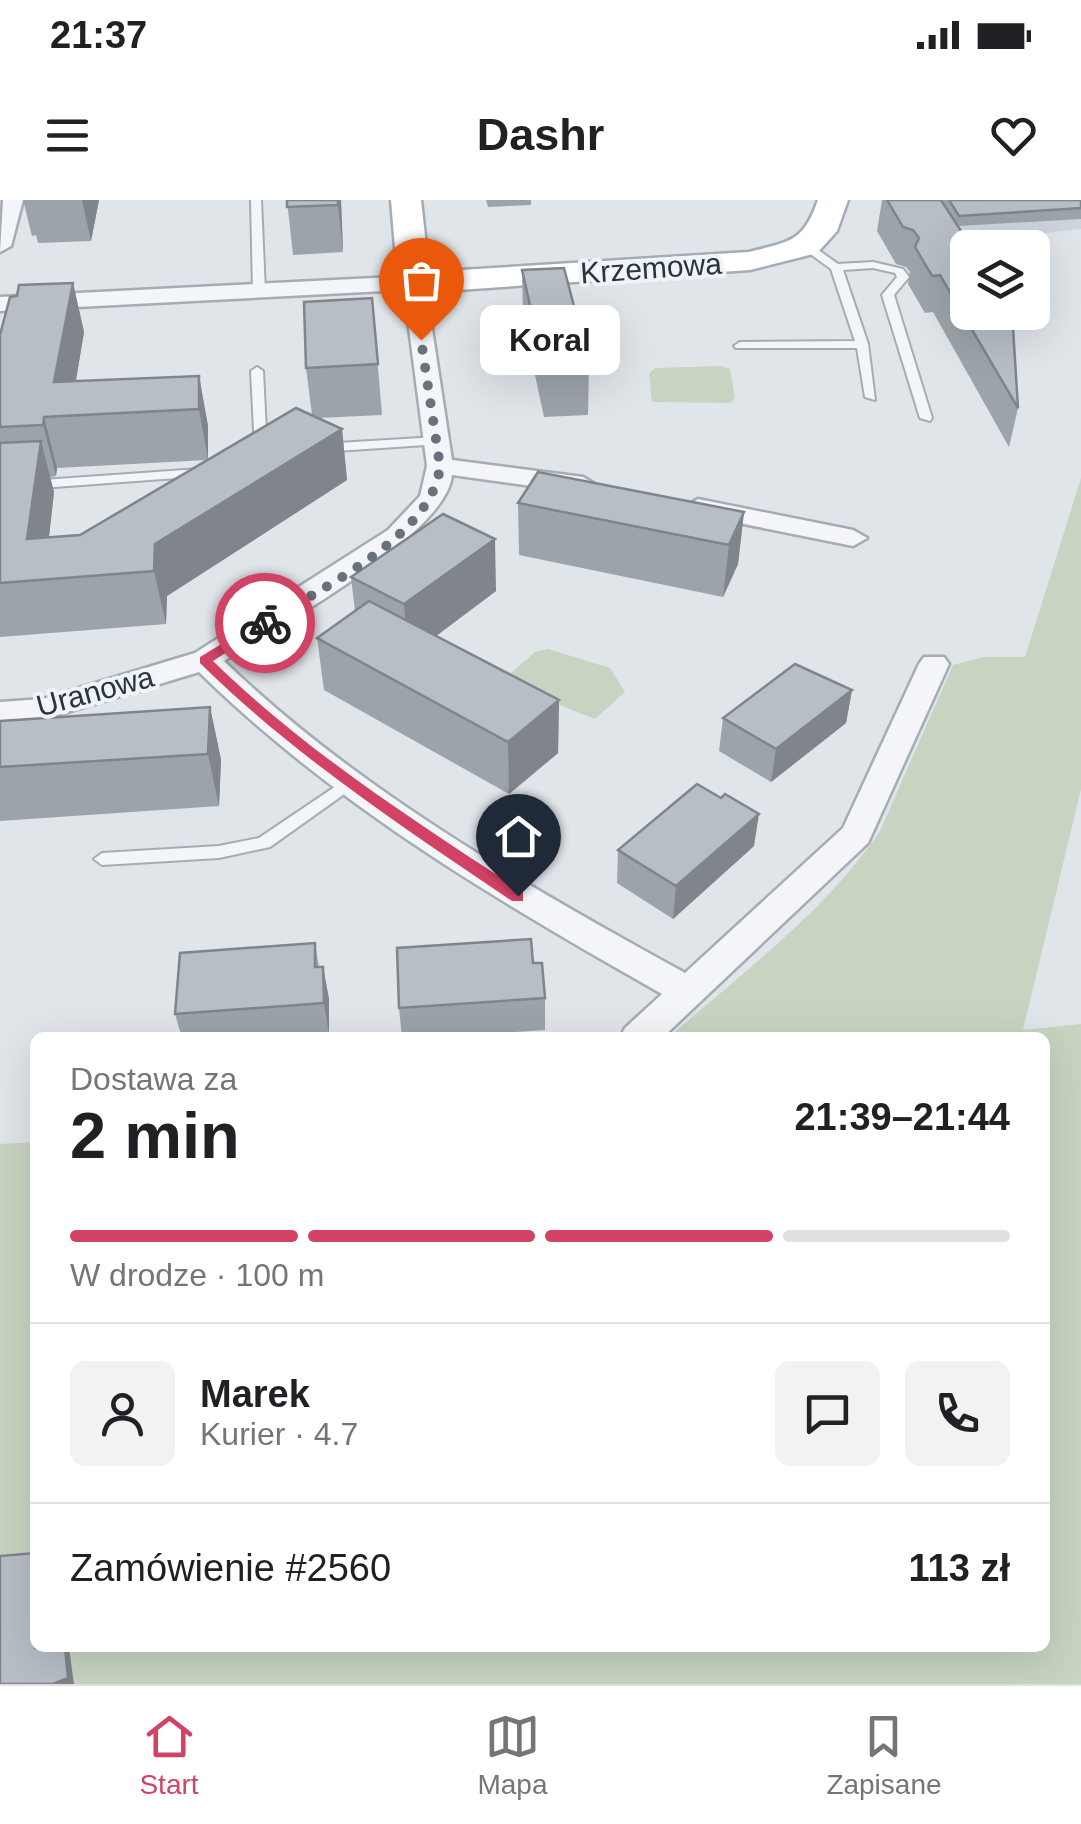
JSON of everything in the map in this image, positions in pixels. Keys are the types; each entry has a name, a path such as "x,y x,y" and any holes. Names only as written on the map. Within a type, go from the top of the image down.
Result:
{"street":[{"path":"0,246 13,200"},
{"path":"406,200 439,453 605,489"},
{"path":"806,246 822,231 833,200"},
{"name":"Krzemowa","path":"0,304 414,284 750,261 806,246"},
{"name":"Uranowa","path":"0,712 44,709 205,660 398,536 438,486 439,453"},
{"path":"676,502 853,538"},
{"path":"205,660 257,712 518,896 688,990"},
{"path":"644,1032 856,835 934,664"}],"lane":[{"path":"256,200 259,292"},
{"path":"806,246 836,266 872,265 899,272 903,278 888,295 926,418"},
{"path":"836,266 862,344 871,396"},
{"path":"740,346 862,344"},
{"path":"258,371 261,451"},
{"path":"298,449 439,453"},
{"path":"244,458 261,451 279,450"},
{"path":"0,487 178,478 210,471"},
{"path":"102,860 220,852 264,842 351,781"}],"shaded area":[{"path":"942,200 1081,200 1081,229 1050,233 960,230"}],"green space":[{"path":"655,368 730,369 735,398 731,403 652,402 649,374"},
{"path":"1081,478 1081,789 1023,1030 1081,1024 1081,1684 0,1684 0,1144 30,1142 30,1652 1050,1652 1050,1032 675,1032 809,914 880,831 953,665 984,657 1025,657"},
{"path":"548,649 610,668 625,692 595,719 517,688 510,674 535,652"}],"building":[{"path":"287,200 338,200 338,205 287,207"},
{"path":"887,200 941,200 960,230 950,230 950,292 940,275 932,276 915,247 919,238 913,230 903,227"},
{"path":"949,200 1081,200 1081,208 959,216"},
{"path":"564,268 589,364 544,367 522,270"},
{"path":"73,283 54,382 199,376 199,409 44,417 43,425 0,427 0,335 10,297 17,296 19,285"},
{"path":"372,298 378,364 306,368 304,302"},
{"path":"972,330 1013,330 1018,408"},
{"path":"296,408 342,429 155,544 154,571 0,583 0,443 41,441 27,539 80,535"},
{"path":"538,472 744,512 729,545 518,503"},
{"path":"443,514 495,539 404,604 351,577"},
{"path":"369,601 559,700 508,742 317,638"},
{"path":"795,664 852,690 776,749 723,718"},
{"path":"210,707 208,754 0,767 0,721"},
{"path":"697,784 721,798 725,794 759,814 676,886 618,850"},
{"path":"531,939 533,963 542,963 545,998 399,1008 397,948"},
{"path":"315,943 315,967 323,967 324,1003 175,1014 180,953"},
{"path":"30,1553 30,1652 65,1652 68,1678 53,1684 0,1684 0,1556"}],"way so far":[{"path":"265,623 398,536 431,499 438,486 440,466 421,340"}],"place":[{"name":"Koral","path":"421,340"}],"route":[{"path":"265,623 205,660 257,712 429,838 518,896"}]}
